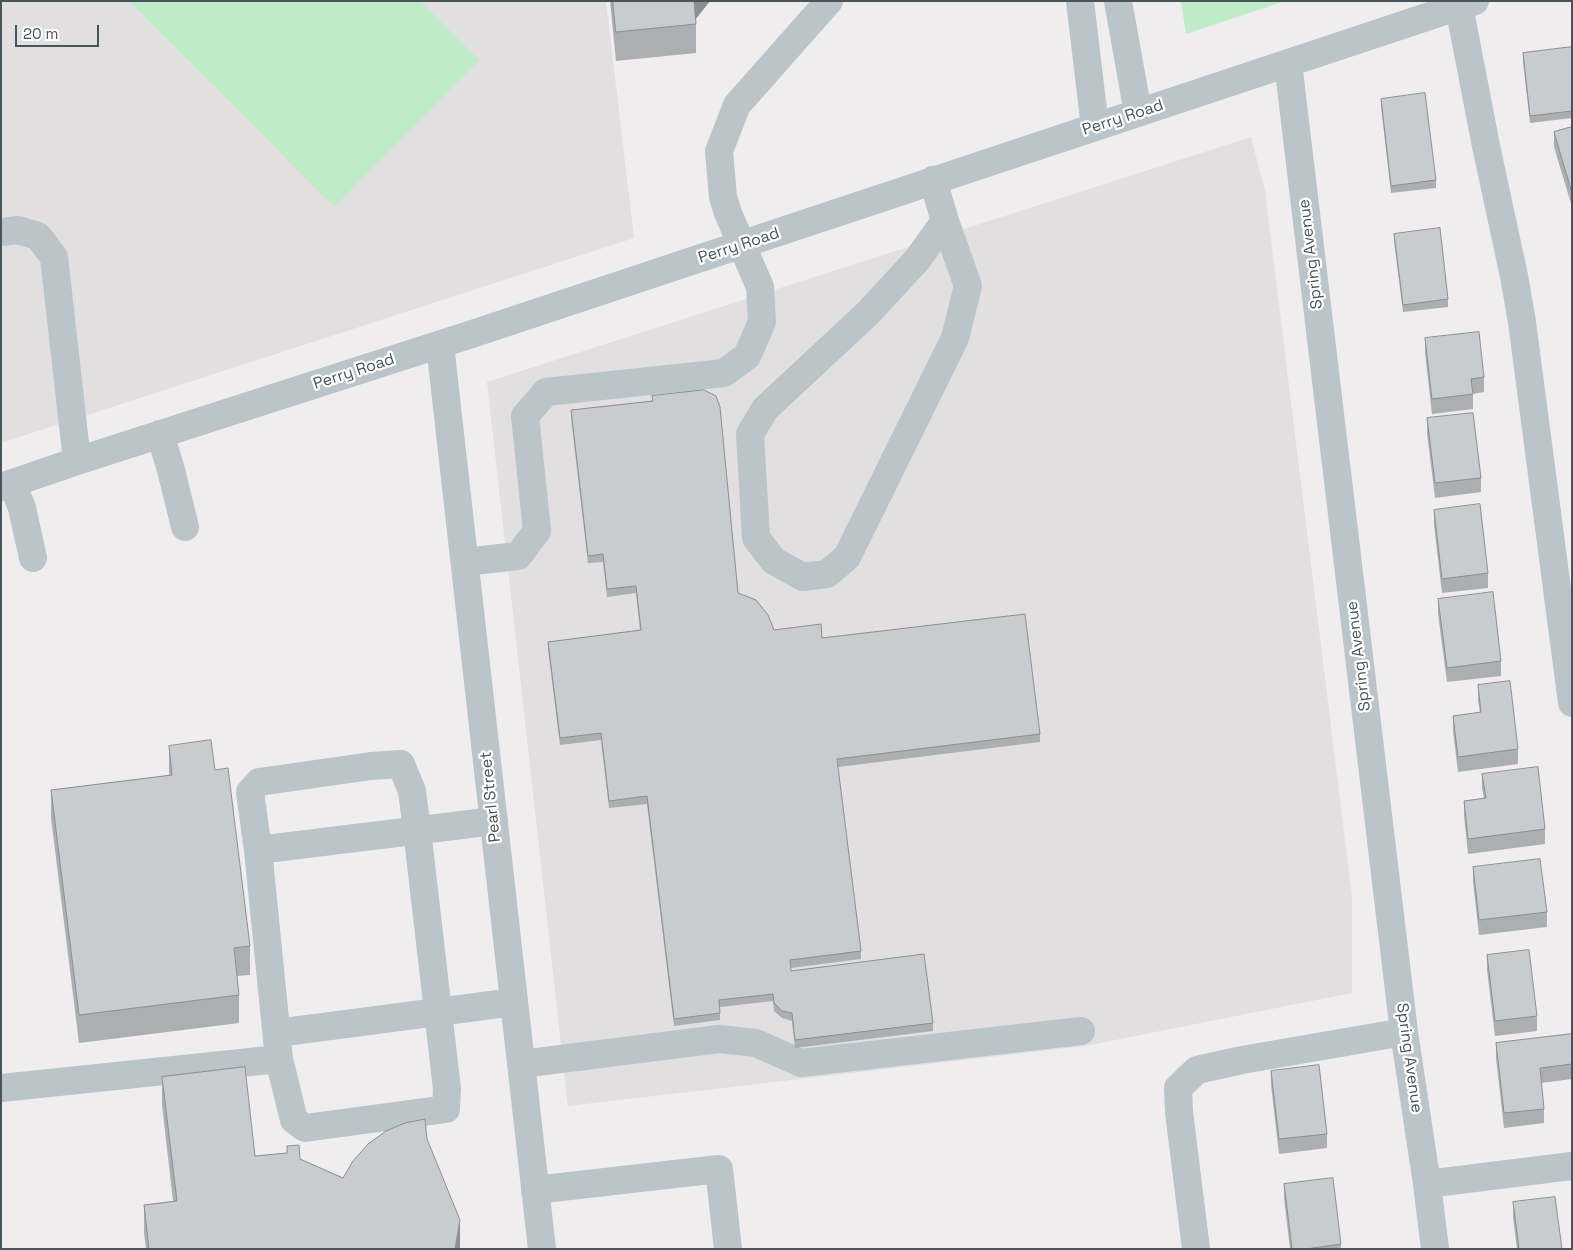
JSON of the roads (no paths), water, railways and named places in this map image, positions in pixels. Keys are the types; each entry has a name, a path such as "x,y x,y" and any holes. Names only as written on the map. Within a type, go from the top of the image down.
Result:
{"street":[{"path":"465,562 518,556 537,530 525,416 546,392 724,373 748,356 762,322 760,287 723,197 719,150 737,105 829,1"},
{"path":"1080,1 1095,127"},
{"path":"1118,1 1138,113"},
{"path":"1467,4 1486,146 1522,322 1572,703"},
{"name":"Perry Road","path":"7,485 440,345 1467,4"},
{"name":"Spring Avenue","path":"1288,63 1404,1032 1435,1249"},
{"path":"933,180 968,286 955,338 847,557 827,574 803,577 774,562 756,538 750,434 765,409 868,313 917,260 945,221"},
{"path":"1,232 18,230 38,236 54,257 77,461"},
{"name":"Pearl Street","path":"440,345 542,1249"},
{"path":"160,434 185,527"},
{"path":"7,485 22,508 34,558"},
{"path":"400,764 412,791 418,830 447,1089 446,1109 305,1128 294,1120 278,1046 258,850 250,792 258,782 371,766 400,764"},
{"path":"258,850 494,821"},
{"path":"1,1088 278,1046 438,1012 514,1002"},
{"path":"521,1064 719,1040 756,1043 802,1063 1081,1031"},
{"path":"1196,1249 1179,1112 1178,1088 1197,1070 1242,1060 1404,1032"},
{"path":"1427,1184 1572,1166"},
{"path":"535,1190 719,1169 728,1249"}]}
